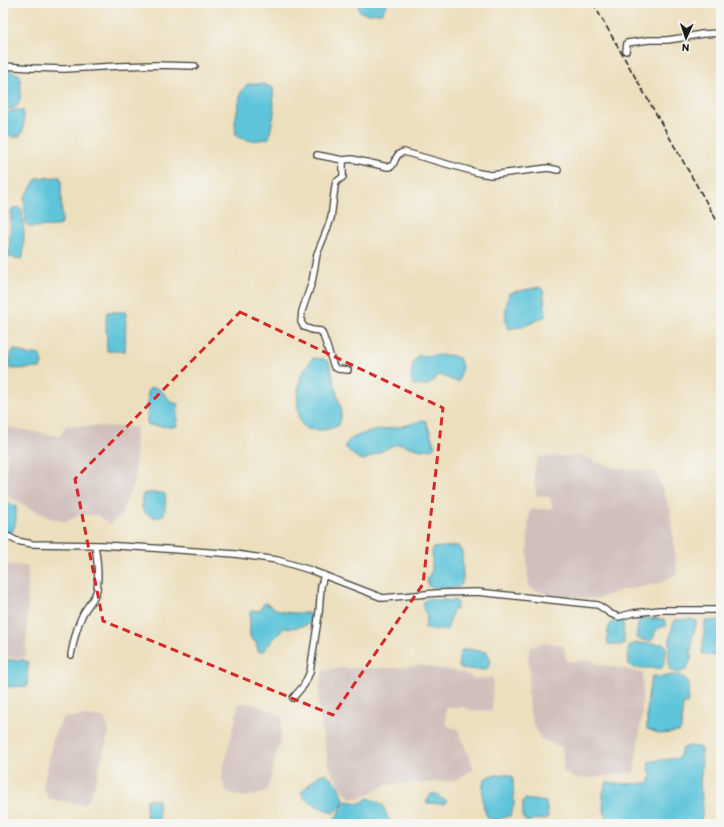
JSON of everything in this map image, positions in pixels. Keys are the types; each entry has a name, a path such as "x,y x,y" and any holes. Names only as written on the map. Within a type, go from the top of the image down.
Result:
{"street":[{"path":"626,51 627,43 721,33"},
{"path":"3,66 64,69 155,65 195,66"},
{"path":"317,155 343,160 352,158 388,167 392,166 397,155 404,152 479,174 491,175 548,168 558,170"},
{"path":"343,160 343,177 336,182 331,218 316,254 312,282 302,311 301,322 304,327 321,331 334,367 348,370"},
{"path":"3,534 16,541 32,544 152,548 249,556 277,560 324,575 383,598 437,593 477,592 598,605 611,614 619,617 633,613 660,610 721,610"},
{"path":"71,655 73,643 82,616 94,598 97,589 97,562 95,545"},
{"path":"293,698 304,685 310,672 319,613 321,586 324,575"}],"highlighted area":[{"path":"240,312 443,408 423,584 333,715 103,621 75,479"}],"shaded area":[{"path":"66,426 136,427 135,480 120,516 109,525 98,515 80,515 66,522 50,518 7,496 7,427 60,436"},
{"path":"582,456 614,468 656,472 670,509 677,574 660,583 619,591 597,599 552,596 529,588 527,563 529,513 531,509 553,508 550,497 536,495 534,473 538,457"},
{"path":"3,565 19,565 28,567 26,656 18,658 3,657"},
{"path":"542,643 558,644 564,647 566,661 591,660 601,665 643,673 642,715 634,772 591,778 575,778 563,772 562,747 541,739 529,711 528,692 530,672 528,655 531,647"},
{"path":"421,665 464,673 475,679 493,677 492,710 474,711 463,707 446,707 446,723 448,726 458,729 474,769 454,781 385,785 361,798 350,798 330,770 322,730 318,699 323,671 343,668 397,668"},
{"path":"239,703 253,704 272,711 282,718 280,741 268,788 261,794 243,797 227,793 222,779"},
{"path":"83,716 105,718 109,733 89,799 83,805 48,798 43,787 54,735 63,718"}],"water":[{"path":"357,3 387,3 387,5 382,13 368,14 360,12"},
{"path":"7,70 19,74 21,91 20,100 16,107 8,109 3,108 3,71"},
{"path":"247,84 263,84 273,88 274,114 269,138 252,140 236,136 235,122 241,92"},
{"path":"10,111 23,111 24,127 19,136 14,137 9,135 5,128 7,113"},
{"path":"60,177 62,223 58,226 30,227 26,224 24,198 37,178"},
{"path":"13,208 20,208 22,210 24,233 23,258 21,259 9,257 11,212"},
{"path":"540,287 543,290 546,316 525,326 509,329 506,321 506,307 509,293"},
{"path":"107,312 126,312 125,351 107,351"},
{"path":"14,349 28,355 40,355 42,364 40,368 9,368 11,354"},
{"path":"450,355 459,358 462,366 459,381 453,381 444,376 438,375 433,382 428,385 413,385 411,378 412,370 417,356"},
{"path":"313,358 324,359 329,362 341,409 339,425 323,430 312,430 305,428 299,417 298,410 300,379 304,370"},
{"path":"150,388 161,390 171,402 178,404 177,426 148,425 148,390"},
{"path":"423,420 426,421 435,446 431,449 421,450 400,444 394,445 364,460 356,457 345,447 353,438 361,435"},
{"path":"143,494 165,494 166,504 164,514 162,516 156,518 143,511"},
{"path":"3,502 16,506 15,524 11,533 3,532"},
{"path":"458,546 462,551 462,584 457,588 428,586 427,580 432,570 433,548"},
{"path":"426,599 456,601 456,610 453,610 447,630 431,630 425,628 427,615 423,609 424,601"},
{"path":"264,603 280,611 309,613 311,619 310,624 294,628 284,628 262,652 258,651 256,642 252,640 250,636 250,612 254,610 260,611"},
{"path":"639,618 664,619 666,626 659,628 655,632 651,641 642,640 636,638"},
{"path":"617,619 623,621 624,644 608,644 607,636 609,628 611,623"},
{"path":"691,619 697,621 692,639 691,660 686,670 678,673 669,669 669,644 671,632 675,620"},
{"path":"721,620 721,656 702,654 705,621"},
{"path":"636,643 664,644 666,646 666,652 662,668 634,668 629,665 629,646"},
{"path":"467,649 487,652 490,661 486,670 462,669 459,667 459,657 462,650"},
{"path":"3,660 24,660 28,662 27,686 3,687"},
{"path":"671,675 681,676 688,683 687,704 683,704 681,729 679,732 661,734 647,729 649,689 652,676 664,677"},
{"path":"689,746 698,747 701,749 702,764 700,783 703,805 701,824 615,824 607,822 603,806 603,792 607,782 624,784 649,783 652,775 649,770 648,762 679,758 682,749"},
{"path":"326,773 338,785 344,799 341,806 333,813 304,798 301,792 319,775"},
{"path":"505,774 513,777 514,805 510,816 496,820 488,818 484,809 483,800 484,780 489,776"},
{"path":"431,794 437,794 446,800 446,803 426,803"},
{"path":"368,798 383,805 388,819 399,824 332,824 345,801 361,803"},
{"path":"525,799 546,802 548,817 546,819 536,819 529,822 524,820 523,801"},
{"path":"146,800 158,800 159,819 163,824 147,824"}],"railway":[{"path":"593,3 721,228"}]}
